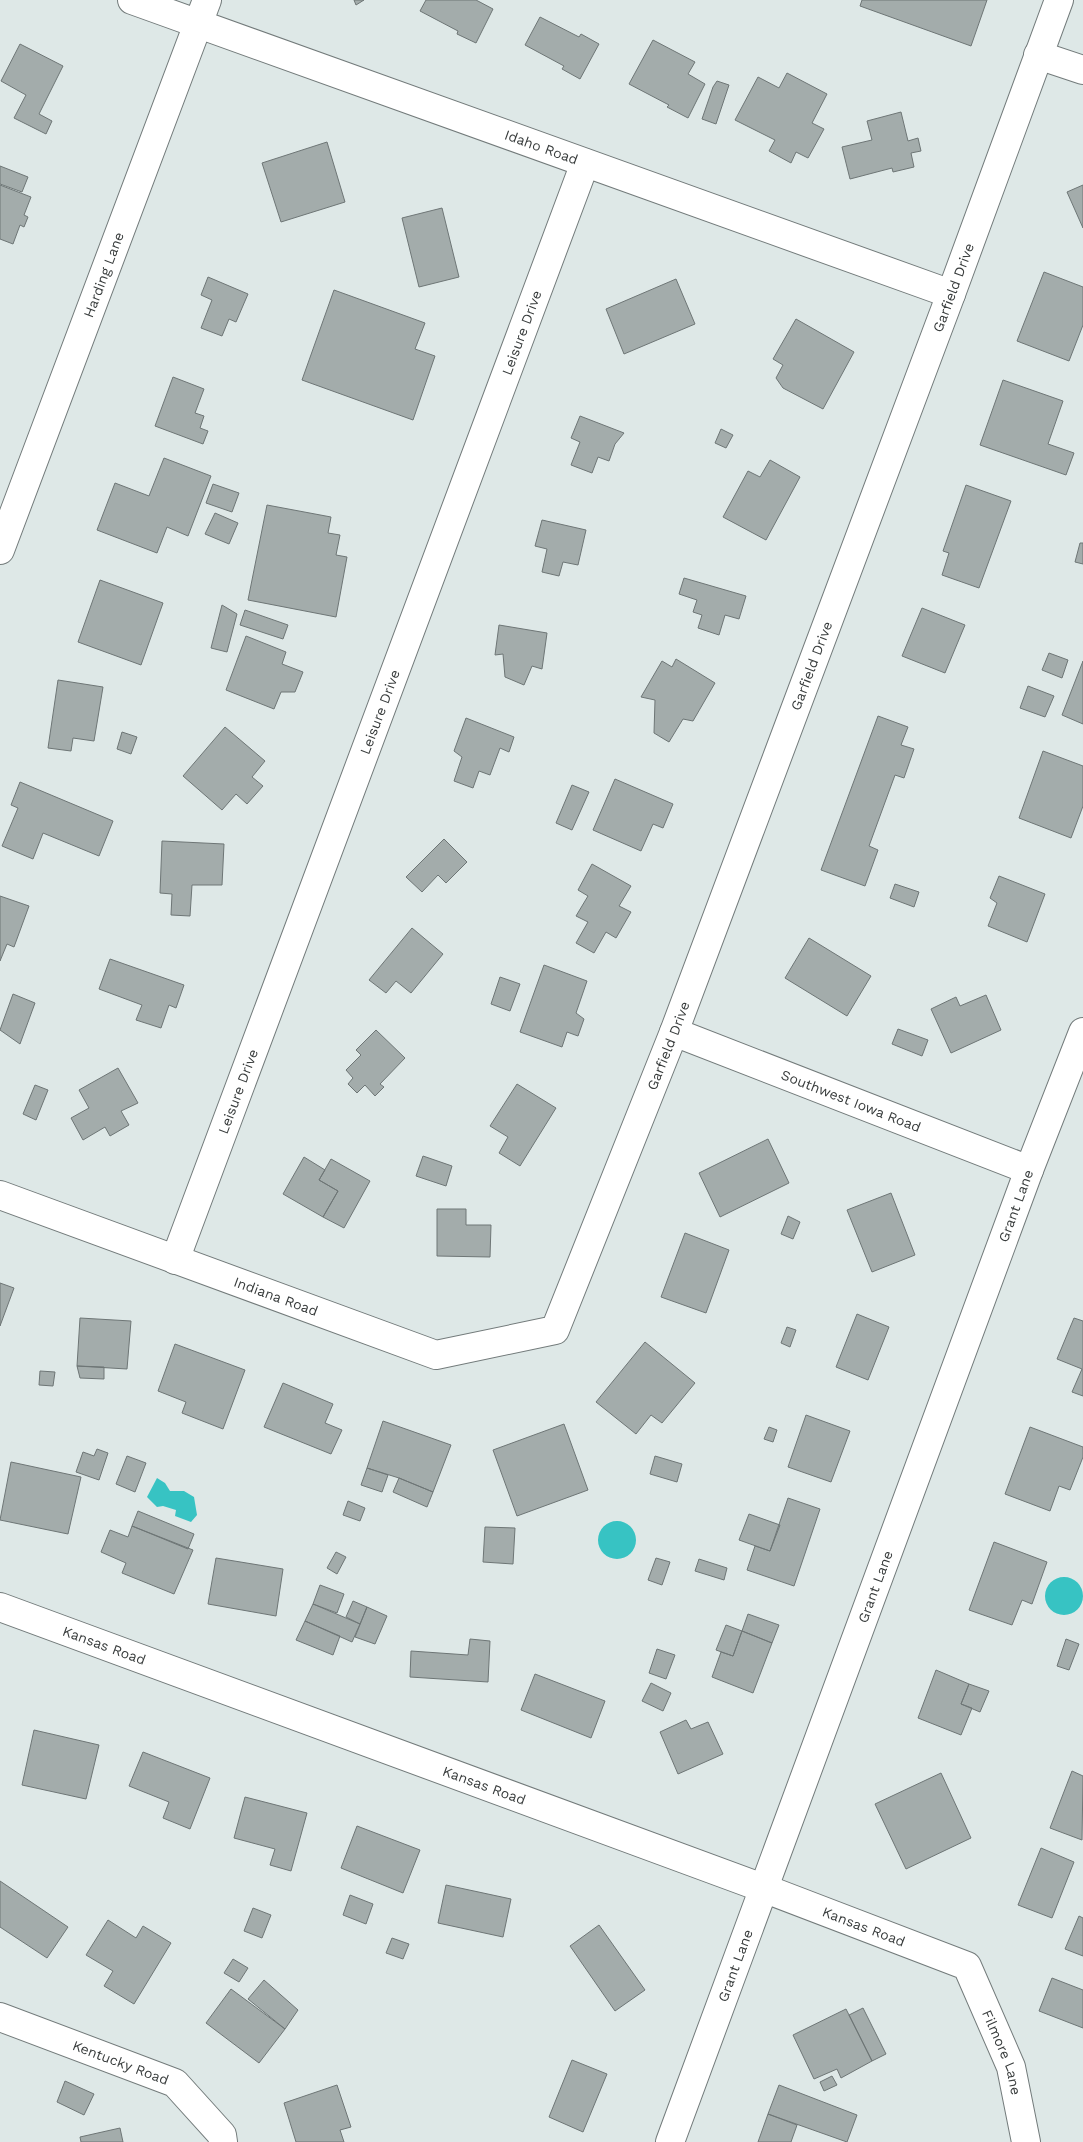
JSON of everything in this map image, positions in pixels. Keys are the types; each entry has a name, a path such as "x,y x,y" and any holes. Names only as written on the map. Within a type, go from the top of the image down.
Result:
{"street":[{"name":"Idaho Road","path":"132,0 202,12 585,164 951,294"},
{"name":"Garfield Drive","path":"555,1330 674,1032 951,294 1059,0"},
{"name":"Harding Lane","path":"0,550 202,12"},
{"path":"1038,55 1083,70"},
{"name":"Leisure Drive","path":"175,1260 585,164"},
{"name":"Southwest Iowa Road","path":"674,1032 1030,1170"},
{"name":"Grant Lane","path":"670,2142 1030,1170 1083,1032"},
{"name":"Indiana Road","path":"0,1195 436,1355 555,1330"},
{"name":"Kansas Road","path":"0,1607 763,1888 967,1966"},
{"name":"Filmore Lane","path":"967,1966 1011,2067 1026,2142"},
{"name":"Kentucky Road","path":"0,2016 175,2083 223,2138"}],"water":[{"path":"157,1478 165,1483 170,1491 184,1491 194,1497 197,1515 191,1522 175,1516 176,1510 163,1506 157,1507 147,1497"},
{"path":"617,1521 624,1522 630,1527 635,1533 635,1547 630,1553 624,1558 617,1559 610,1558 604,1553 599,1547 598,1540 599,1533 604,1527 610,1522"},
{"path":"1064,1577 1078,1582 1083,1596 1078,1610 1064,1615 1050,1610 1045,1596 1050,1582"}],"building":[{"path":"354,0 364,0 356,5"},
{"path":"426,0 476,0 493,9 476,43 457,34 458,31 420,11"},
{"path":"862,0 987,0 971,46 860,6"},
{"path":"540,17 579,37 581,34 599,44 580,79 562,69 564,66 525,45"},
{"path":"653,40 695,62 688,74 705,84 688,118 667,107 669,105 629,84"},
{"path":"20,44 63,66 39,114 52,121 46,134 14,118 26,95 1,81"},
{"path":"787,73 827,94 812,123 824,129 808,158 796,152 791,163 769,151 775,140 735,120 758,77 779,88"},
{"path":"717,81 729,85 716,124 702,119 713,87"},
{"path":"901,112 908,141 918,138 921,151 911,153 914,167 893,172 892,168 850,179 842,147 872,140 867,121"},
{"path":"327,142 345,202 281,222 262,163"},
{"path":"0,166 28,177 22,192 0,184"},
{"path":"0,185 31,197 24,215 28,217 24,227 20,225 13,244 0,239"},
{"path":"1083,185 1083,228 1067,192"},
{"path":"442,208 459,277 419,287 402,218"},
{"path":"1044,272 1083,287 1083,325 1069,361 1017,341"},
{"path":"208,277 248,294 236,322 229,319 222,336 201,328 212,300 201,295"},
{"path":"676,279 695,324 624,354 606,309"},
{"path":"334,290 425,323 415,349 435,356 413,420 302,380"},
{"path":"796,319 854,352 823,409 783,388 776,378 783,365 773,359"},
{"path":"173,377 204,389 195,413 204,416 200,428 208,431 203,444 155,426"},
{"path":"1003,380 1063,401 1048,444 1074,453 1066,475 980,445"},
{"path":"580,416 624,433 615,444 609,461 598,457 592,473 571,465 580,442 571,438"},
{"path":"721,429 733,435 726,448 715,443"},
{"path":"164,458 211,476 188,536 167,527 157,553 97,530 115,483 149,496"},
{"path":"770,460 800,477 766,540 723,517 748,471 760,477"},
{"path":"213,484 239,493 232,512 206,503"},
{"path":"966,485 1011,501 979,588 942,575 949,553 943,551"},
{"path":"267,505 331,517 328,533 340,535 336,555 347,557 336,617 248,600"},
{"path":"215,513 238,523 229,544 205,534"},
{"path":"542,520 586,530 578,565 563,562 559,576 542,572 547,549 535,546"},
{"path":"1080,543 1083,543 1083,564 1075,562"},
{"path":"684,578 746,596 739,619 725,615 719,635 698,628 702,615 693,612 697,600 679,594"},
{"path":"100,580 163,603 141,665 78,642"},
{"path":"222,605 237,614 227,652 211,648"},
{"path":"922,608 965,625 945,673 902,656"},
{"path":"245,610 288,625 283,639 240,625"},
{"path":"499,625 547,633 542,669 532,666 524,685 505,677 503,654 495,655"},
{"path":"246,636 286,652 282,664 303,672 295,692 281,692 274,709 226,690"},
{"path":"1049,653 1068,660 1062,678 1042,670"},
{"path":"676,659 715,683 693,721 683,719 669,742 654,733 655,700 641,697 662,661 672,667"},
{"path":"1083,661 1083,724 1062,715"},
{"path":"58,680 103,687 94,741 73,738 71,751 48,748"},
{"path":"1028,686 1054,696 1045,717 1020,708"},
{"path":"878,716 908,727 901,745 914,749 904,778 895,775 869,846 878,850 865,886 821,870"},
{"path":"466,718 514,737 509,752 500,748 490,775 479,771 473,788 454,781 462,757 454,751"},
{"path":"225,727 265,761 252,777 263,786 247,804 236,794 222,810 183,776"},
{"path":"122,732 137,737 131,754 117,749"},
{"path":"1043,751 1083,766 1083,806 1071,838 1019,818"},
{"path":"615,779 673,804 663,828 653,824 641,851 593,830"},
{"path":"20,782 113,821 99,856 43,833 33,859 2,846 18,808 11,805"},
{"path":"572,785 589,792 572,830 556,823"},
{"path":"444,839 467,862 446,883 438,875 422,892 406,877"},
{"path":"162,841 224,844 222,885 192,885 190,916 171,915 172,894 160,893"},
{"path":"592,864 631,886 619,906 631,912 616,938 606,932 594,953 576,943 588,922 576,916 588,896 578,890"},
{"path":"999,876 1045,894 1027,942 988,926 997,903 990,898"},
{"path":"895,884 919,892 914,907 890,898"},
{"path":"0,896 29,906 14,947 7,944 0,961"},
{"path":"412,928 443,954 411,993 396,981 386,993 369,980"},
{"path":"809,938 871,976 847,1016 785,978"},
{"path":"110,959 184,985 176,1008 169,1005 161,1028 136,1020 142,1005 99,989"},
{"path":"544,965 587,981 576,1013 584,1019 578,1036 567,1032 562,1047 520,1032"},
{"path":"500,977 520,984 510,1011 491,1004"},
{"path":"13,994 35,1003 20,1044 0,1030"},
{"path":"986,995 1001,1030 951,1053 931,1009 956,997 960,1006"},
{"path":"898,1029 928,1040 922,1056 892,1044"},
{"path":"376,1030 405,1058 380,1084 384,1087 375,1096 365,1085 357,1093 348,1084 353,1078 346,1070 361,1055 356,1050"},
{"path":"118,1068 138,1103 121,1111 129,1125 110,1136 105,1127 83,1140 71,1118 89,1108 79,1090"},
{"path":"517,1084 556,1108 520,1166 499,1153 508,1137 490,1126"},
{"path":"35,1085 48,1090 36,1120 23,1114"},
{"path":"768,1139 789,1183 720,1217 699,1173"},
{"path":"423,1156 452,1166 446,1186 416,1176"},
{"path":"304,1157 325,1170 319,1180 338,1191 323,1217 283,1194"},
{"path":"331,1159 370,1181 344,1228 323,1217 338,1191 319,1180"},
{"path":"891,1193 915,1255 872,1272 847,1210"},
{"path":"437,1209 466,1209 466,1225 491,1225 490,1257 437,1256"},
{"path":"788,1216 800,1222 793,1239 781,1234"},
{"path":"685,1233 729,1250 706,1313 661,1297"},
{"path":"0,1283 14,1288 0,1326"},
{"path":"857,1314 889,1327 868,1380 836,1367"},
{"path":"80,1318 131,1321 127,1369 77,1366"},
{"path":"1074,1318 1083,1321 1083,1396 1072,1392 1082,1369 1057,1359"},
{"path":"787,1327 796,1330 790,1347 781,1343"},
{"path":"645,1342 695,1383 662,1423 651,1415 636,1434 596,1402"},
{"path":"175,1344 245,1370 223,1429 182,1413 186,1402 158,1391"},
{"path":"77,1366 104,1367 104,1379 80,1378"},
{"path":"40,1371 55,1372 53,1386 39,1385"},
{"path":"283,1383 333,1404 325,1423 342,1430 331,1454 264,1427"},
{"path":"806,1415 850,1431 831,1482 788,1467"},
{"path":"383,1421 451,1445 433,1492 399,1478 367,1468"},
{"path":"564,1424 588,1490 517,1516 493,1450"},
{"path":"769,1427 777,1430 773,1442 764,1439"},
{"path":"1030,1427 1083,1447 1083,1457 1070,1490 1059,1486 1050,1511 1005,1494"},
{"path":"97,1449 108,1453 99,1480 76,1472 83,1452 94,1456"},
{"path":"127,1456 146,1463 135,1492 116,1484"},
{"path":"655,1456 682,1464 677,1482 650,1474"},
{"path":"11,1462 81,1477 68,1534 0,1520"},
{"path":"367,1468 388,1475 382,1492 361,1485"},
{"path":"399,1478 433,1492 427,1507 393,1492"},
{"path":"788,1498 820,1509 794,1586 747,1570 755,1546 770,1551"},
{"path":"348,1501 365,1508 360,1521 343,1515"},
{"path":"138,1511 194,1534 188,1549 132,1526"},
{"path":"749,1514 780,1525 770,1551 739,1540"},
{"path":"132,1526 193,1550 174,1594 122,1573 126,1563 101,1552 110,1530 128,1537"},
{"path":"485,1527 515,1528 513,1564 483,1562"},
{"path":"994,1542 1047,1562 1032,1604 1022,1600 1012,1625 969,1610"},
{"path":"336,1552 346,1557 337,1574 327,1568"},
{"path":"216,1558 283,1569 276,1616 208,1604"},
{"path":"656,1558 670,1562 662,1585 648,1580"},
{"path":"699,1559 727,1568 724,1580 695,1571"},
{"path":"320,1585 344,1594 337,1613 313,1604"},
{"path":"353,1601 367,1607 360,1624 346,1617"},
{"path":"313,1604 360,1624 352,1642 305,1621"},
{"path":"367,1607 387,1616 375,1644 355,1637"},
{"path":"748,1614 779,1625 772,1643 742,1631"},
{"path":"305,1621 340,1636 333,1655 296,1640"},
{"path":"726,1625 742,1631 733,1656 716,1650"},
{"path":"742,1631 772,1643 753,1693 712,1677 721,1652 733,1656"},
{"path":"470,1639 490,1641 488,1682 410,1677 411,1651 468,1655"},
{"path":"1066,1639 1079,1644 1069,1670 1057,1666"},
{"path":"657,1649 675,1655 666,1679 649,1673"},
{"path":"936,1670 969,1684 961,1704 972,1708 961,1735 918,1718"},
{"path":"535,1674 605,1701 591,1738 521,1710"},
{"path":"651,1683 671,1693 663,1711 642,1701"},
{"path":"969,1684 989,1691 980,1712 961,1704"},
{"path":"686,1720 691,1729 708,1722 723,1754 678,1774 660,1732"},
{"path":"34,1730 99,1745 86,1799 22,1785"},
{"path":"143,1752 210,1778 190,1829 163,1818 169,1802 129,1786"},
{"path":"1072,1771 1083,1776 1082,1840 1050,1828"},
{"path":"941,1773 971,1838 906,1869 875,1804"},
{"path":"245,1797 307,1813 291,1871 270,1865 275,1849 234,1838"},
{"path":"357,1826 420,1850 403,1893 341,1868"},
{"path":"1041,1848 1074,1862 1052,1918 1018,1905"},
{"path":"0,1881 68,1927 47,1958 0,1927"},
{"path":"446,1885 511,1899 503,1937 438,1923"},
{"path":"350,1895 373,1904 366,1924 343,1915"},
{"path":"253,1908 271,1915 262,1938 244,1931"},
{"path":"1079,1916 1083,1918 1083,1956 1065,1949"},
{"path":"108,1920 136,1938 143,1926 171,1943 134,2004 104,1986 113,1971 86,1955"},
{"path":"599,1925 645,1990 615,2011 570,1946"},
{"path":"392,1938 409,1944 403,1959 386,1953"},
{"path":"233,1959 248,1968 239,1982 224,1973"},
{"path":"1052,1978 1083,1990 1083,2028 1039,2011"},
{"path":"264,1980 298,2010 285,2029 248,1999"},
{"path":"231,1989 285,2029 259,2063 206,2023"},
{"path":"863,2008 886,2054 872,2061 849,2015"},
{"path":"846,2009 872,2061 841,2078 837,2069 814,2079 793,2035"},
{"path":"572,2060 607,2074 583,2132 549,2117"},
{"path":"832,2076 837,2085 824,2091 820,2082"},
{"path":"65,2081 94,2094 84,2115 57,2102"},
{"path":"337,2085 351,2127 340,2130 344,2142 296,2142 284,2103"},
{"path":"779,2085 857,2115 847,2142 768,2114"},
{"path":"768,2114 797,2125 791,2142 758,2142"},
{"path":"120,2128 123,2142 81,2142 80,2137"}]}
